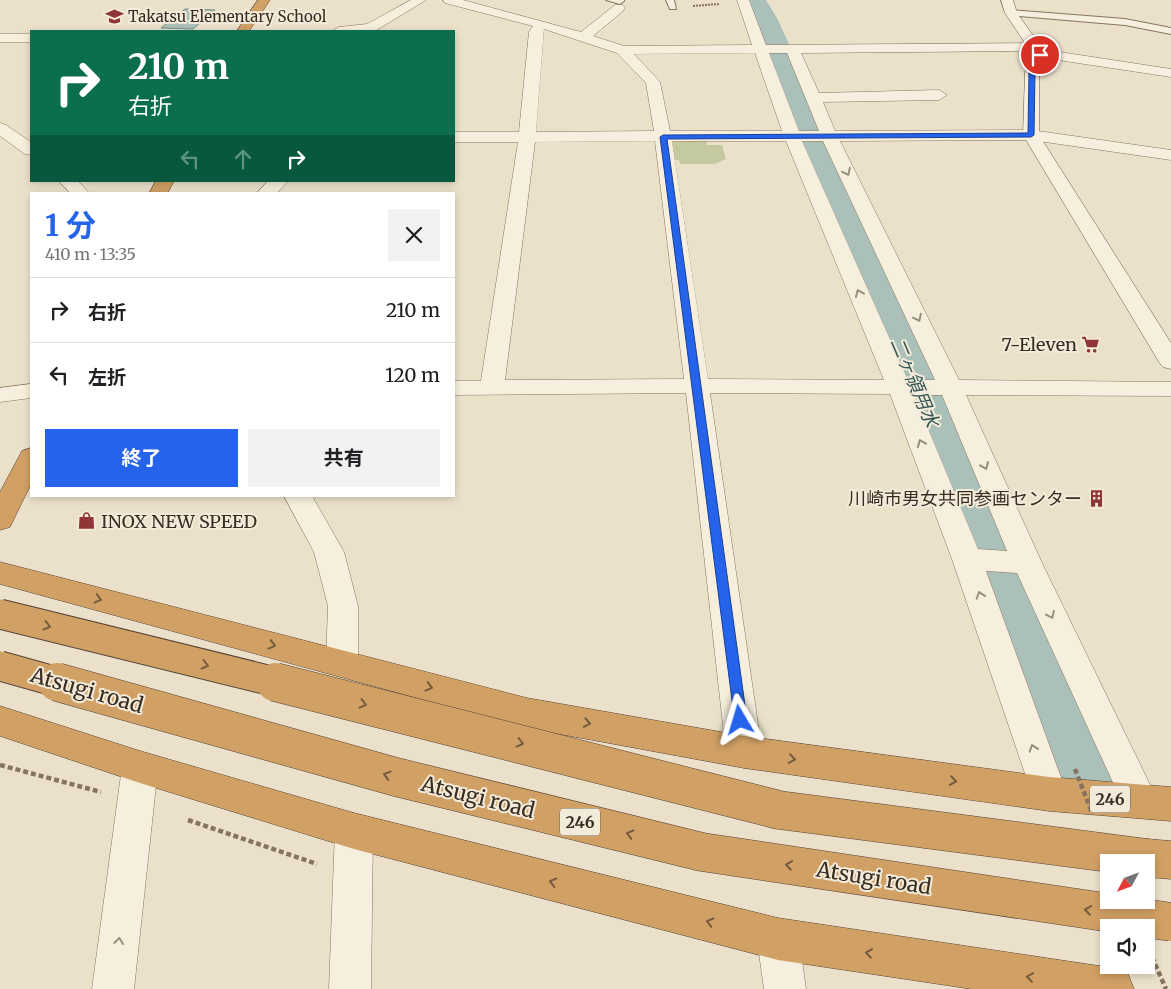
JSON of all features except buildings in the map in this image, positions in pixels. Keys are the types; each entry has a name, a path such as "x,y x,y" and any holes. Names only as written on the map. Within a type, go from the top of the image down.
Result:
{"highway":[{"path":"245,30 264,0"},
{"path":"0,520 30,459"},
{"name":"246","path":"0,573 528,713 744,752 1049,794 1156,803"},
{"path":"0,614 779,810 1159,859"},
{"name":"Atsugi road","path":"0,666 396,777 702,852 1160,936"},
{"path":"0,721 140,767 354,831 778,939 1113,989"}],"street":[{"path":"369,30 420,0"},
{"path":"449,0 541,24 622,50 776,48 1037,50 1171,73"},
{"path":"744,2 813,98 826,137 1027,563 1156,803"},
{"path":"583,37 616,3"},
{"path":"1009,7 1040,55 1032,72 1031,135 1171,362"},
{"path":"492,388 526,137 536,32 541,24"},
{"path":"0,38 30,38"},
{"path":"776,48 798,138 904,387 967,559 1049,794"},
{"path":"622,50 653,82 663,137 744,752"},
{"path":"813,98 939,95"},
{"path":"0,128 24,137 30,148"},
{"path":"455,137 798,138 1031,135 1171,155"},
{"path":"0,144 24,137"},
{"path":"69,182 79,192"},
{"path":"267,192 278,182"},
{"path":"455,388 697,386 1171,388"},
{"path":"0,395 30,391"},
{"path":"299,497 328,552 343,606 342,664"},
{"path":"967,559 1027,563"},
{"path":"113,989 140,767"},
{"path":"350,989 354,831"},
{"path":"778,939 785,989"}],"lane":[{"path":"1009,7 1125,22 1171,31"}],"path":[{"path":"672,5 744,2"},
{"path":"1160,936 1166,989"}],"green space":[{"path":"706,141 707,145 722,145 726,159 715,164 680,164 679,160 672,160 668,142"}],"water":[{"path":"185,9 215,10 193,29 161,28"}],"waterway":[{"name":"二ヶ領用水","path":"752,0 762,18 972,517 1085,760"}],"place":[{"name":"Takatsu Elementary School","path":"114,16"},
{"name":"7-Eleven","path":"1091,344"},
{"name":"川崎市男女共同参画センター","path":"1096,498"},
{"name":"INOX NEW SPEED","path":"87,521"}],"route":[{"path":"740,720 663,137 803,138 1031,135 1032,72 1040,55"}]}
